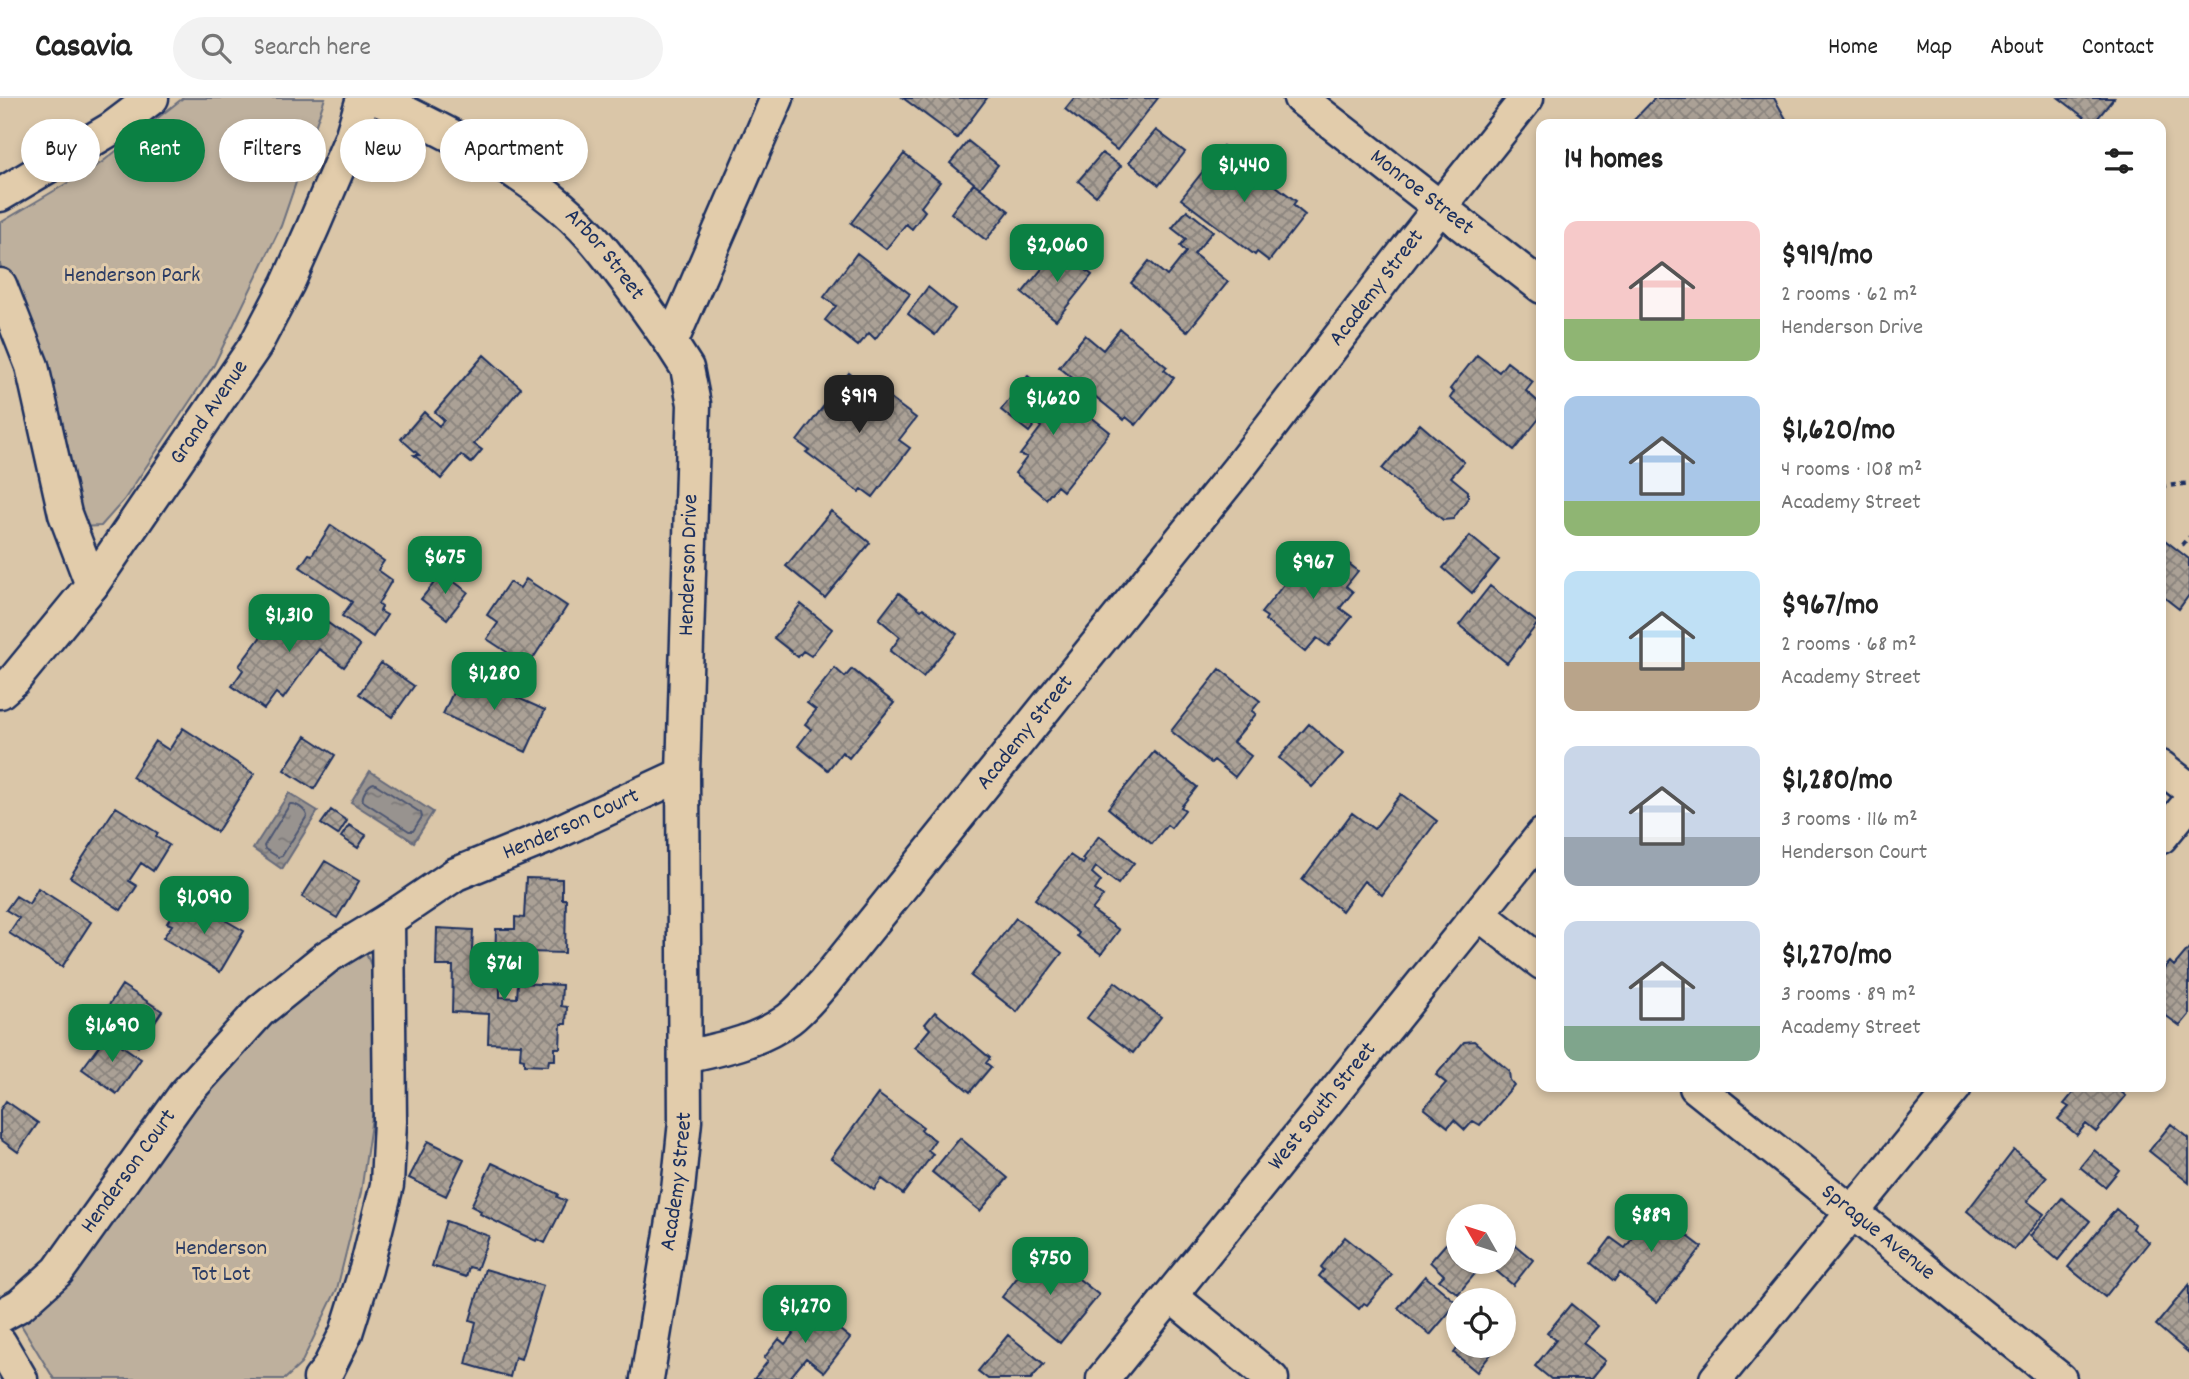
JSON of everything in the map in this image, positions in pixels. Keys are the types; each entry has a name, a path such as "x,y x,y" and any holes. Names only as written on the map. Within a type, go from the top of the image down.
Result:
{"street":[{"path":"0,195 111,129 152,98"},
{"name":"Grand Avenue","path":"0,692 14,680 92,585 255,346 313,227 351,138 363,98"},
{"name":"Arbor Street","path":"376,98 460,139 531,182 590,235 671,343"},
{"path":"671,343 777,98"},
{"name":"Monroe Street","path":"1300,98 1536,282"},
{"name":"Academy Street","path":"647,1379 678,1190 685,1121 685,1057 737,1045 764,1033 789,1019 824,983 1238,469 1440,206 1527,98"},
{"path":"0,285 32,366 65,514 92,585"},
{"name":"Henderson Drive","path":"671,343 687,368 694,404 683,775 685,1057"},
{"path":"2166,771 2189,789"},
{"name":"Henderson Court","path":"0,1315 20,1305 58,1271 184,1095 260,1011 327,957 456,874 683,775"},
{"path":"2166,831 2189,803"},
{"name":"West South Street","path":"1103,1379 1536,843"},
{"path":"1479,914 1536,958"},
{"path":"320,1379 346,1333 366,1269 387,1185 390,1121 388,920"},
{"name":"Sprague Avenue","path":"1702,1092 2060,1379"},
{"path":"1716,1379 1951,1092"},
{"path":"1171,1296 1272,1379"},
{"path":"0,1343 21,1379"}],"path":[{"path":"2166,486 2189,483"},
{"path":"2182,545 2189,537"}],"green space":[{"name":"Henderson Park","path":"183,98 325,98 318,119 219,119 219,182 296,182 281,226 214,365 124,500 101,526 79,527 30,328 0,265 0,223 69,182 100,182 100,164 114,153 114,182 205,182 205,119 157,119"},
{"name":"Henderson Tot Lot","path":"363,947 371,965 376,1090 361,1192 337,1289 301,1364 285,1379 54,1379 20,1323 200,1086 273,1007"}],"water":[{"path":"370,771 433,812 414,842 351,802"},
{"path":"289,793 318,811 282,869 253,849"}],"building":[{"path":"903,98 987,98 957,138"},
{"path":"1074,98 1158,98 1117,150 1065,109"},
{"path":"1655,98 1774,98 1786,119 1635,119"},
{"path":"2059,98 2114,98 2097,119 2086,119"},
{"path":"1156,130 1185,152 1159,185 1129,162"},
{"path":"968,141 998,165 980,188 950,163"},
{"path":"1223,146 1296,201 1293,205 1305,215 1269,261 1257,252 1255,255 1181,199"},
{"path":"1102,153 1121,166 1096,196 1078,181"},
{"path":"904,154 940,182 921,207 925,211 912,229 906,224 886,249 851,223"},
{"path":"974,183 1009,211 986,240 951,213"},
{"path":"1187,210 1213,231 1194,254 1228,282 1187,332 1131,283 1149,261 1167,276 1186,252 1180,246 1186,239 1172,228"},
{"path":"1059,248 1092,275 1056,320 1022,293"},
{"path":"857,253 910,294 875,339 869,333 858,346 825,320 836,306 824,297"},
{"path":"928,287 955,309 935,335 908,314"},
{"path":"1120,329 1167,367 1164,370 1174,378 1136,425 1126,417 1124,420 1059,367 1085,335 1103,350"},
{"path":"484,355 521,388 474,444 482,450 471,463 461,455 441,479 414,455 419,455 401,439 424,412 439,426 444,420 435,412"},
{"path":"1477,355 1499,372 1507,362 1533,382 1526,391 1536,400 1536,422 1514,450 1450,398 1454,392 1450,389"},
{"path":"849,373 858,380 860,376 916,418 899,440 910,448 873,497 862,489 859,492 806,452 809,450 797,441"},
{"path":"1028,376 1056,399 1061,393 1110,432 1063,491 1057,486 1046,499 1015,473 1027,457 1020,455 1041,427 1036,423 1029,432 1001,410"},
{"path":"1420,424 1464,462 1451,477 1468,491 1468,498 1453,519 1443,520 1382,469"},
{"path":"831,511 870,543 825,598 786,566"},
{"path":"331,525 384,561 378,570 392,580 378,604 382,607 380,611 387,615 373,637 342,616 352,602 300,567 309,554 312,555"},
{"path":"1470,536 1499,560 1472,593 1443,568"},
{"path":"2166,541 2189,559 2189,595 2179,609 2166,599"},
{"path":"1326,545 1358,571 1346,586 1353,592 1340,608 1352,617 1328,646 1317,638 1305,652 1265,620 1267,617 1261,613 1305,558 1311,563"},
{"path":"442,573 468,592 447,619 421,599"},
{"path":"526,579 567,606 528,666 487,639 498,623 487,615 509,582 520,588"},
{"path":"1490,586 1536,621 1536,626 1507,663 1459,625"},
{"path":"899,593 957,634 923,677 890,651 900,637 879,619"},
{"path":"288,600 325,627 328,623 360,646 344,667 319,649 283,699 276,693 264,709 232,686 243,670 239,666"},
{"path":"801,604 832,629 811,656 803,651 798,657 774,638"},
{"path":"381,663 414,686 392,717 359,694"},
{"path":"835,668 845,677 852,669 894,703 849,758 842,752 828,770 798,746 811,729 805,724 816,710 807,703"},
{"path":"1220,669 1260,701 1252,711 1256,714 1233,742 1251,756 1235,777 1214,760 1211,763 1171,731"},
{"path":"462,673 545,710 526,752 443,714"},
{"path":"1309,724 1343,754 1312,787 1279,758"},
{"path":"183,728 254,774 217,832 132,777 155,741 169,750"},
{"path":"306,736 335,755 314,789 284,770"},
{"path":"1154,752 1197,787 1181,807 1185,810 1171,828 1167,825 1152,844 1108,808"},
{"path":"1401,794 1437,821 1382,895 1364,881 1342,911 1302,880 1352,813 1374,829"},
{"path":"116,807 158,833 156,837 169,845 153,871 141,863 129,881 137,886 121,910 70,877"},
{"path":"331,810 347,821 338,835 321,824"},
{"path":"349,825 366,835 358,848 341,837"},
{"path":"1099,836 1134,863 1118,884 1096,867 1092,873 1101,881 1095,890 1103,896 1092,910 1119,930 1101,954 1035,899 1070,855 1083,864 1085,861 1082,859"},
{"path":"325,861 359,881 337,918 302,897"},
{"path":"526,878 562,879 562,899 566,899 565,953 526,952 525,962 495,962 496,929 515,929 515,917 524,918"},
{"path":"38,888 91,922 62,967 9,933 19,918 6,910 16,896 29,904"},
{"path":"178,905 199,917 204,908 244,931 220,972 163,938 172,925 167,923"},
{"path":"1016,918 1062,953 1017,1012 971,976"},
{"path":"437,928 473,930 471,971 500,972 500,997 517,998 518,983 562,985 561,1006 567,1007 566,1024 561,1024 560,1048 555,1048 555,1060 549,1060 548,1066 524,1065 524,1059 520,1058 521,1044 488,1043 489,1014 452,1012 453,966 436,966"},
{"path":"2189,948 2189,1015 2180,1026 2166,1016 2166,966 2170,962 2174,966"},
{"path":"1115,982 1161,1017 1133,1053 1087,1018"},
{"path":"122,985 162,1011 138,1047 98,1022"},
{"path":"935,1012 990,1058 986,1063 991,1067 970,1092 915,1047 930,1029 925,1024"},
{"path":"107,1035 141,1059 117,1094 82,1069"},
{"path":"1474,1041 1509,1071 1514,1085 1480,1125 1473,1121 1465,1130 1454,1120 1448,1127 1424,1108 1446,1083 1436,1075 1464,1042"},
{"path":"2074,1092 2121,1092 2126,1096 2096,1132 2086,1124 2077,1135 2058,1119 2069,1107 2064,1104"},
{"path":"878,1094 923,1127 921,1130 935,1140 928,1150 933,1154 903,1194 882,1179 874,1190 831,1158"},
{"path":"6,1101 38,1123 18,1152 0,1139 0,1110"},
{"path":"2171,1124 2189,1138 2189,1183 2149,1151"},
{"path":"960,1138 1008,1178 980,1211 932,1172"},
{"path":"428,1141 464,1159 446,1196 409,1178"},
{"path":"2014,1150 2047,1177 2027,1201 2044,1214 2014,1250 1967,1211"},
{"path":"2094,1150 2119,1170 2105,1187 2080,1167"},
{"path":"492,1163 558,1194 557,1197 566,1201 545,1243 480,1214 481,1211 471,1206"},
{"path":"2062,1198 2090,1221 2058,1260 2030,1236"},
{"path":"1656,1201 1678,1218 1673,1225 1702,1247 1657,1303 1620,1273 1614,1281 1592,1263 1611,1238 1625,1248 1647,1219 1644,1217"},
{"path":"2116,1209 2134,1224 2132,1229 2149,1242 2105,1297 2068,1267"},
{"path":"446,1221 489,1236 477,1269 469,1267 466,1277 432,1266"},
{"path":"1345,1237 1392,1275 1367,1305 1364,1303 1359,1309 1319,1276 1324,1270 1321,1267"},
{"path":"1446,1244 1446,1274 1475,1274 1463,1288 1450,1288 1439,1280 1444,1275 1430,1262"},
{"path":"1516,1246 1533,1260 1513,1285 1500,1274 1516,1274"},
{"path":"1037,1252 1052,1264 1055,1260 1099,1295 1060,1343 1002,1297"},
{"path":"485,1269 543,1286 521,1359 515,1357 510,1377 466,1364 476,1322 470,1320"},
{"path":"1425,1276 1446,1294 1446,1316 1430,1335 1398,1308"},
{"path":"2189,1285 2189,1353 2156,1325"},
{"path":"800,1298 850,1338 824,1372 806,1358 789,1379 754,1379 768,1361 764,1358 779,1339 785,1344 803,1320 791,1309"},
{"path":"1571,1304 1598,1326 1583,1343 1606,1361 1591,1379 1551,1379 1535,1366 1556,1340 1547,1333"},
{"path":"1008,1335 1044,1364 1031,1379 988,1379 978,1371"},
{"path":"1460,1358 1488,1358 1477,1372"}]}
